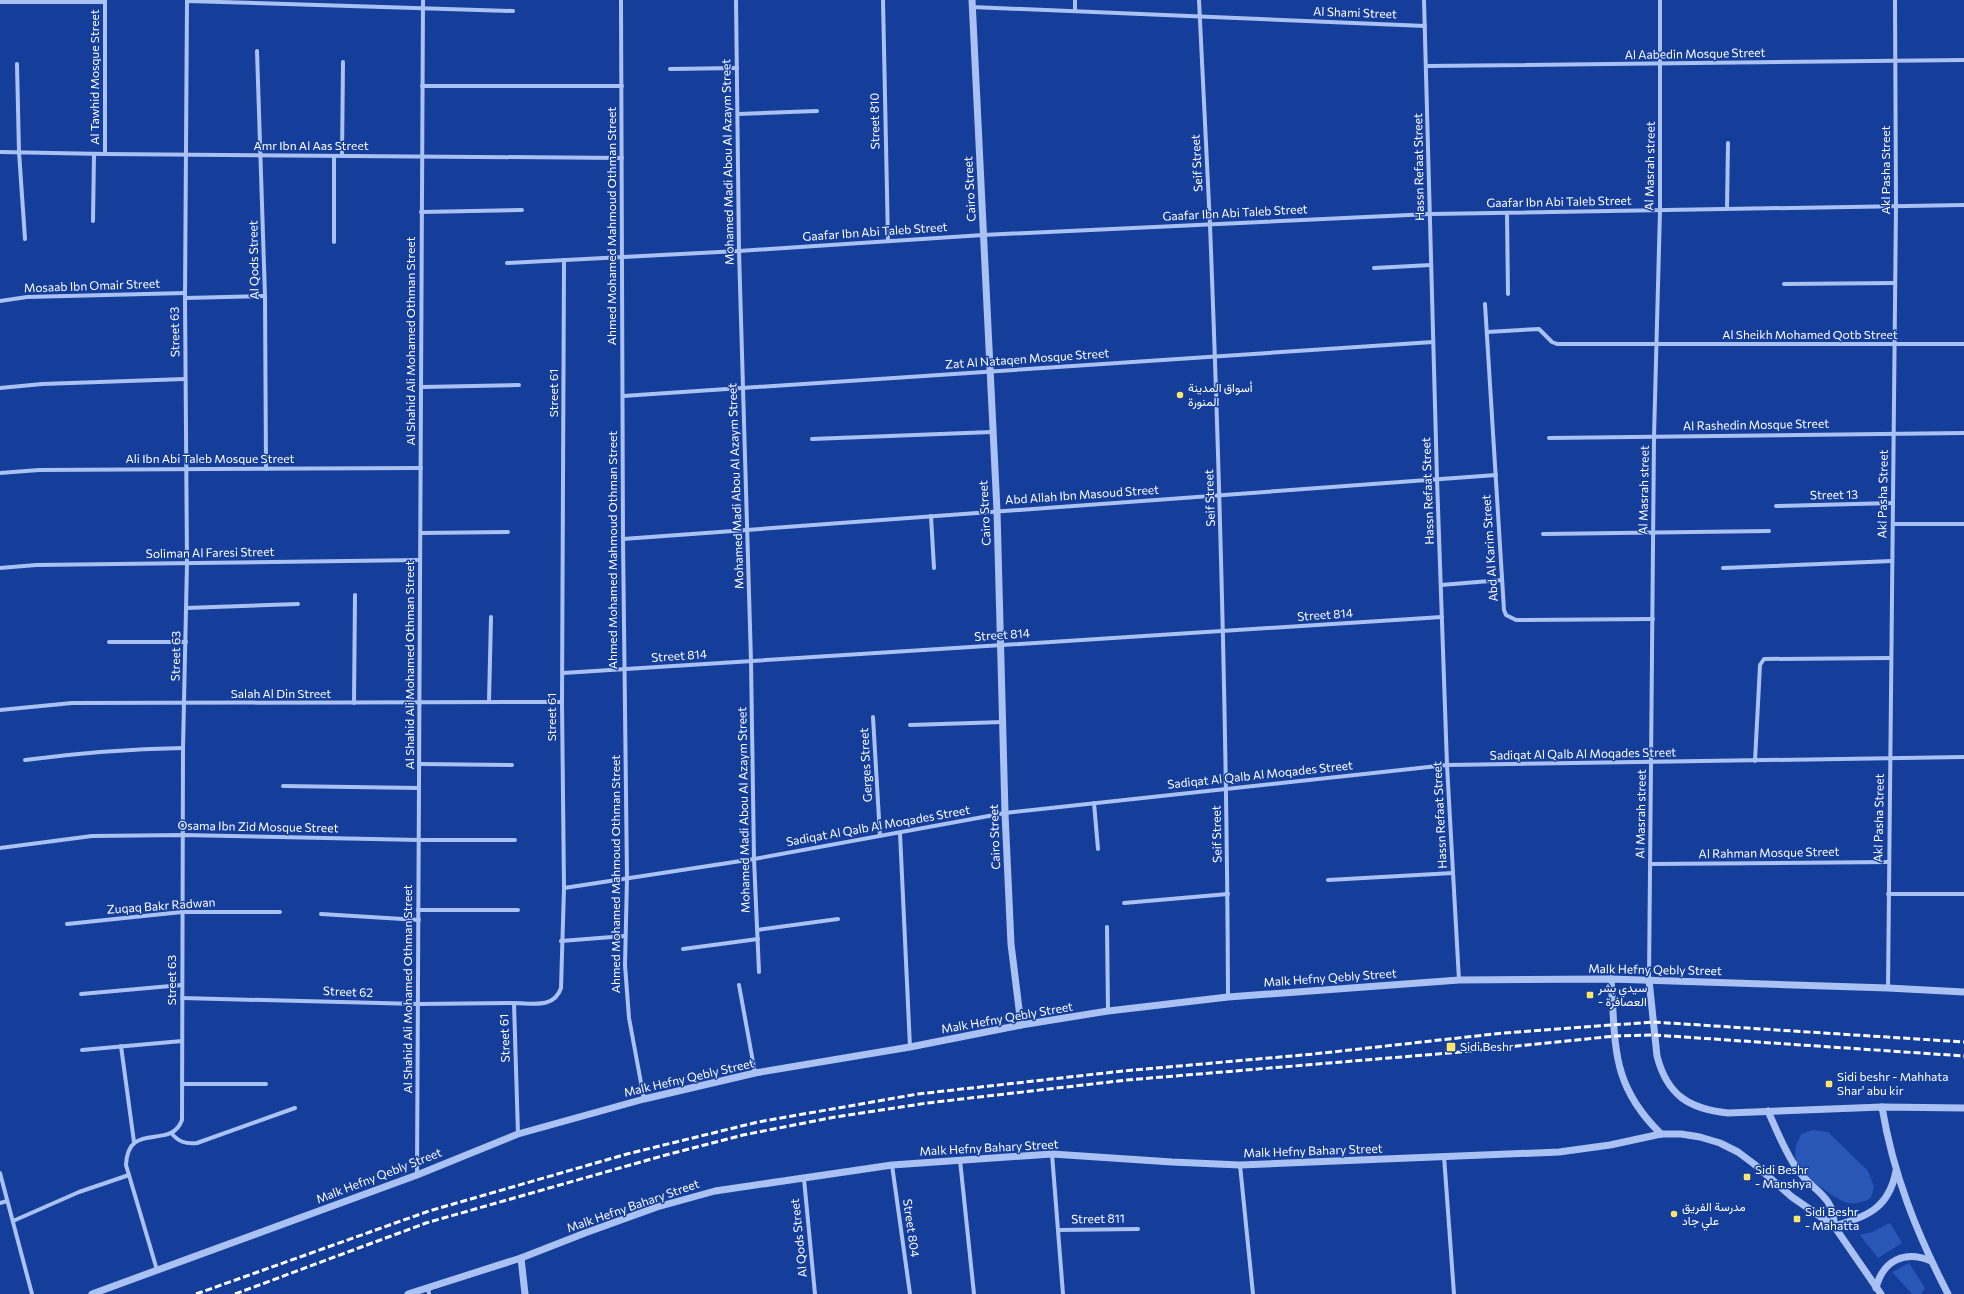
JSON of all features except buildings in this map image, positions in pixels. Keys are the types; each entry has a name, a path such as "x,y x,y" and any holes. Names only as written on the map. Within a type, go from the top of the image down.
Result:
{"street":[{"path":"188,0 513,11"},
{"name":"Street 63","path":"171,1133 177,1130 182,1120 183,1084 182,912 183,748 187,563 185,293 188,0"},
{"name":"Al Shahid Ali Mohamed Othman Street","path":"417,1174 420,468 422,387 421,156 423,0"},
{"name":"Ahmed Mohamed Mahmoud Othman Street","path":"621,0 623,539 627,878 625,936 626,990 629,1018 644,1099"},
{"name":"Mohamed Madi Abou Al Azaym Street","path":"736,0 739,251 748,530 754,859 759,972"},
{"name":"Street 810","path":"883,0 888,241"},
{"path":"1075,0 1075,11"},
{"name":"Seif Street","path":"1199,0 1210,224 1220,495 1228,894 1228,996"},
{"name":"Hassn Refaat Street","path":"1424,0 1437,480 1447,765 1458,980"},
{"name":"Al Masrah street","path":"1648,980 1652,763 1654,437 1660,210 1660,0"},
{"name":"Akl Pasha Street","path":"1888,988 1896,206 1895,0"},
{"path":"0,2 105,1"},
{"name":"Al Tawhid Mosque Street","path":"105,1 105,154"},
{"name":"Al Shami Street","path":"972,3 1075,11 1425,26"},
{"name":"Cairo Street","path":"972,3 997,511 1004,813 1011,944 1021,1025"},
{"name":"Al Qods Street","path":"257,51 265,296 266,469"},
{"name":"Al Aabedin Mosque Street","path":"1426,66 1661,65 1964,60"},
{"path":"342,156 343,62"},
{"path":"17,64 19,152 25,239"},
{"path":"670,70 737,68"},
{"path":"422,86 622,86"},
{"path":"738,114 817,111"},
{"path":"1727,209 1728,143"},
{"name":"Amr Ibn Al Aas Street","path":"0,152 186,155 622,158"},
{"path":"94,154 94,221"},
{"path":"334,156 334,242"},
{"name":"Gaafar Ibn Abi Taleb Street","path":"507,263 739,251 983,235 1430,214 1964,205"},
{"path":"421,212 522,210"},
{"path":"1507,213 1508,294"},
{"name":"Street 61","path":"518,1134 514,1003 548,1003 559,995 561,988 561,941 564,888 562,702 564,260"},
{"path":"1374,268 1431,264"},
{"path":"1784,284 1895,283"},
{"name":"Mosaab Ibn Omair Street","path":"0,301 27,297 185,293"},
{"path":"185,298 265,296"},
{"name":"Abd Al Karim Street","path":"1485,304 1504,610 1509,618 1516,620 1653,619"},
{"path":"1487,332 1539,329 1552,342 1557,344 1657,345"},
{"name":"Zat Al Nataqen Mosque Street","path":"623,396 1433,342"},
{"name":"Al Sheikh Mohamed Qotb Street","path":"1657,345 1964,344"},
{"path":"0,388 42,384 186,379"},
{"path":"422,387 519,385"},
{"path":"812,439 992,432"},
{"name":"Al Rashedin Mosque Street","path":"1549,438 1964,433"},
{"name":"Ali Ibn Abi Taleb Mosque Street","path":"0,473 39,470 420,468"},
{"name":"Abd Allah Ibn Masoud Street","path":"623,539 1496,475"},
{"name":"Street 13","path":"1776,506 1893,503"},
{"path":"931,516 934,568"},
{"path":"1893,524 1964,524"},
{"path":"1543,534 1769,530"},
{"path":"420,533 508,532"},
{"name":"Soliman Al Faresi Street","path":"0,568 187,563 420,560"},
{"path":"1723,568 1892,561"},
{"path":"1441,585 1502,580"},
{"path":"354,703 355,595"},
{"path":"186,608 298,604"},
{"path":"489,702 491,617"},
{"name":"Street 814","path":"563,673 1442,617"},
{"path":"109,642 186,642"},
{"path":"1756,761 1760,665 1764,659 1891,658"},
{"name":"Salah Al Din Street","path":"0,710 72,703 185,704 562,702"},
{"name":"Gerges Street","path":"873,717 880,836"},
{"path":"910,725 1003,722"},
{"path":"25,760 77,753 130,749 183,748"},
{"name":"Sadiqat Al Qalb Al Moqades Street","path":"564,888 754,859 1004,813 1447,765 1964,757"},
{"path":"419,764 512,764"},
{"path":"283,786 419,788"},
{"path":"1094,803 1098,849"},
{"path":"900,833 910,1047"},
{"name":"Osama Ibn Zid Mosque Street","path":"0,848 92,836 183,835 419,840 515,840"},
{"name":"Al Rahman Mosque Street","path":"1650,864 1889,862"},
{"path":"1328,880 1453,873"},
{"path":"1124,902 1228,894"},
{"path":"1888,894 1964,894"},
{"path":"418,910 518,910"},
{"name":"Zuqaq Bakr Radwan","path":"67,924 182,912 280,912"},
{"path":"320,914 418,920"},
{"path":"757,930 838,919"},
{"path":"1107,927 1108,1011"},
{"path":"561,941 625,936"},
{"path":"683,949 758,939"},
{"path":"1611,979 1617,1060 1620,1074 1632,1100 1645,1118 1661,1134"},
{"name":"Malk Hefny Qebly Street","path":"92,1294 417,1174 518,1134 644,1099 756,1073 910,1047 1021,1025 1108,1011 1228,996 1458,980 1611,979 1888,988 1964,992"},
{"path":"1648,980 1657,1056 1667,1084 1679,1096 1689,1103 1710,1111 1728,1113 1882,1107 1964,1108"},
{"path":"81,994 182,985"},
{"path":"739,985 756,1073"},
{"name":"Street 62","path":"182,998 418,1004 514,1003"},
{"path":"82,1050 182,1041"},
{"path":"121,1046 134,1142"},
{"path":"183,1084 266,1084"},
{"path":"1882,1107 1888,1141 1896,1171 1917,1230 1948,1294"},
{"path":"157,1270 126,1165 126,1155 129,1147 134,1142 171,1133 178,1140 187,1144 197,1143 294,1108"},
{"path":"1768,1112 1798,1171 1828,1201 1832,1209 1834,1226 1881,1294"},
{"name":"Malk Hefny Bahary Street","path":"408,1294 429,1291 656,1207 707,1193 892,1165 960,1159 1052,1154 1240,1165 1584,1149 1661,1134 1681,1134 1700,1137 1720,1143 1738,1152 1792,1197 1834,1226"},
{"name":"Street 811","path":"1052,1154 1063,1294"},
{"path":"1444,1156 1454,1294"},
{"path":"960,1159 974,1294"},
{"name":"Street 804","path":"892,1165 910,1294"},
{"path":"1240,1165 1253,1294"},
{"path":"1834,1226 1859,1219 1874,1210 1886,1197 1894,1180 1896,1171"},
{"path":"0,1173 32,1294"},
{"path":"13,1221 79,1192 129,1175"},
{"name":"Al Qods Street","path":"804,1179 815,1294"},
{"path":"0,1203 7,1202"},
{"name":"Street 811","path":"1058,1230 1138,1229"},
{"path":"1876,1288 1879,1277 1886,1267 1896,1260 1908,1256 1920,1256 1931,1261"},
{"path":"521,1258 525,1294"}],"shaded area":[{"path":"1813,1130 1828,1132 1868,1171 1874,1187 1871,1198 1863,1202 1848,1203 1836,1197 1804,1174 1797,1164 1795,1156 1796,1149 1801,1134"},
{"path":"1890,1223 1902,1243 1878,1258 1860,1235 1872,1232"},
{"path":"1909,1263 1925,1288 1921,1294 1912,1294 1892,1272"}],"railway":[{"path":"196,1294 429,1211 627,1154 758,1122 918,1094 1123,1071 1314,1054 1503,1033 1653,1022 1964,1042"},
{"path":"235,1294 426,1223 662,1156 743,1135 835,1117 927,1103 1127,1080 1449,1053 1615,1036 1654,1035 1964,1056"}],"place":[{"name":"أسواق المدينة المنورة","path":"1180,395"},
{"name":"سيدي بشر - العصافرة","path":"1590,995"},
{"name":"Sidi Beshr","path":"1451,1047"},
{"name":"Sidi beshr - Mahhata Shar' abu kir","path":"1829,1084"},
{"name":"Sidi Beshr - Manshya","path":"1747,1177"},
{"name":"مدرسة الفريق علي جاد","path":"1674,1214"},
{"name":"Sidi Beshr - Mahatta","path":"1797,1219"}]}
